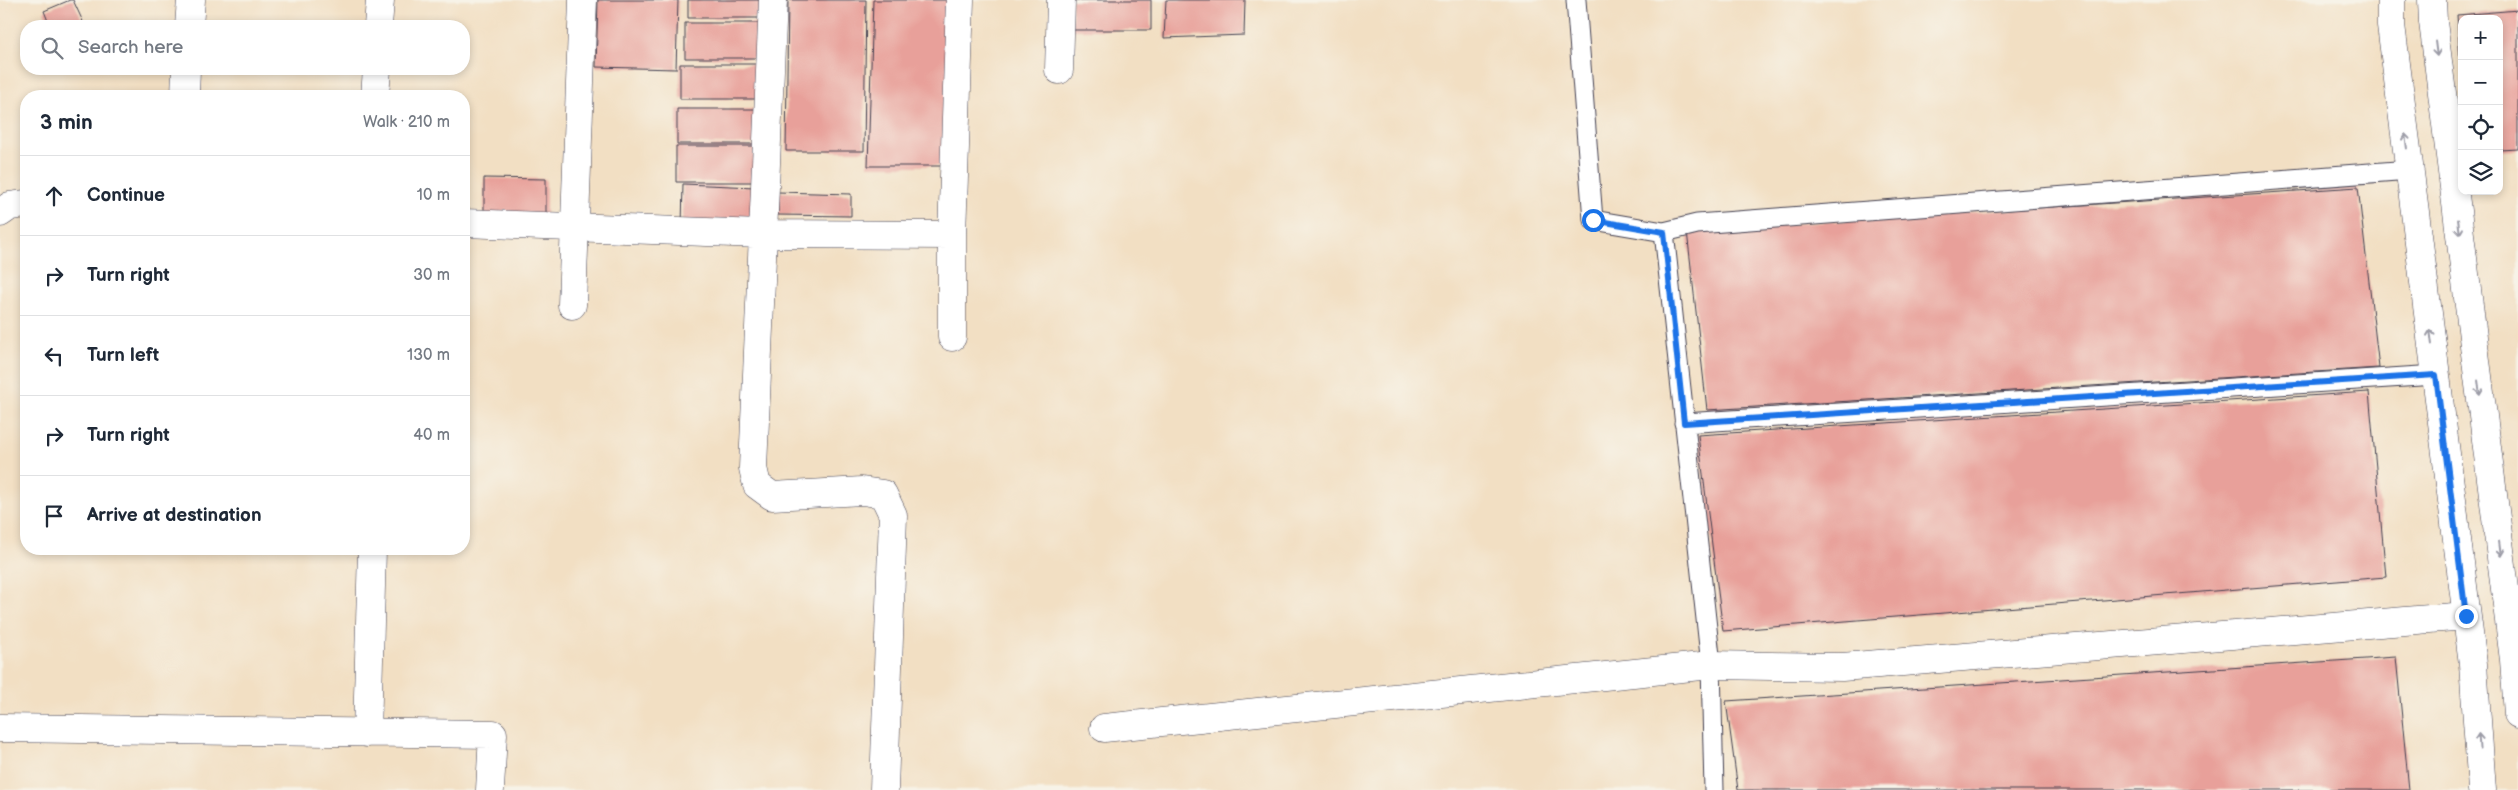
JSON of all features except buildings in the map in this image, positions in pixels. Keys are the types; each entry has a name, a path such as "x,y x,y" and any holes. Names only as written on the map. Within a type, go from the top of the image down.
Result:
{"street":[{"path":"189,20 191,0"},
{"path":"378,20 380,0"},
{"path":"572,305 583,0"},
{"path":"773,0 761,234 753,468 757,485 772,496 862,491 883,494 893,514 884,790"},
{"path":"952,337 952,235 960,0"},
{"path":"1060,70 1061,0"},
{"path":"2391,0 2392,24 2410,170 2473,664 2482,790"},
{"path":"2432,0 2514,660 2518,714"},
{"path":"185,90 186,75"},
{"path":"375,90 377,75"},
{"path":"0,213 10,206 20,205"},
{"path":"470,223 761,234 952,235"},
{"path":"367,733 372,555"},
{"path":"1104,728 1711,665 1842,667 2466,616"},
{"path":"0,728 493,734 490,790"}],"lane":[{"path":"1576,0 1593,220 1664,232 1697,224 2410,170"},
{"path":"1664,232 1711,665 1714,790"},
{"path":"1684,423 2436,375"}],"route":[{"path":"1593,220 1664,232 1684,423 2436,375 2466,616"}]}
